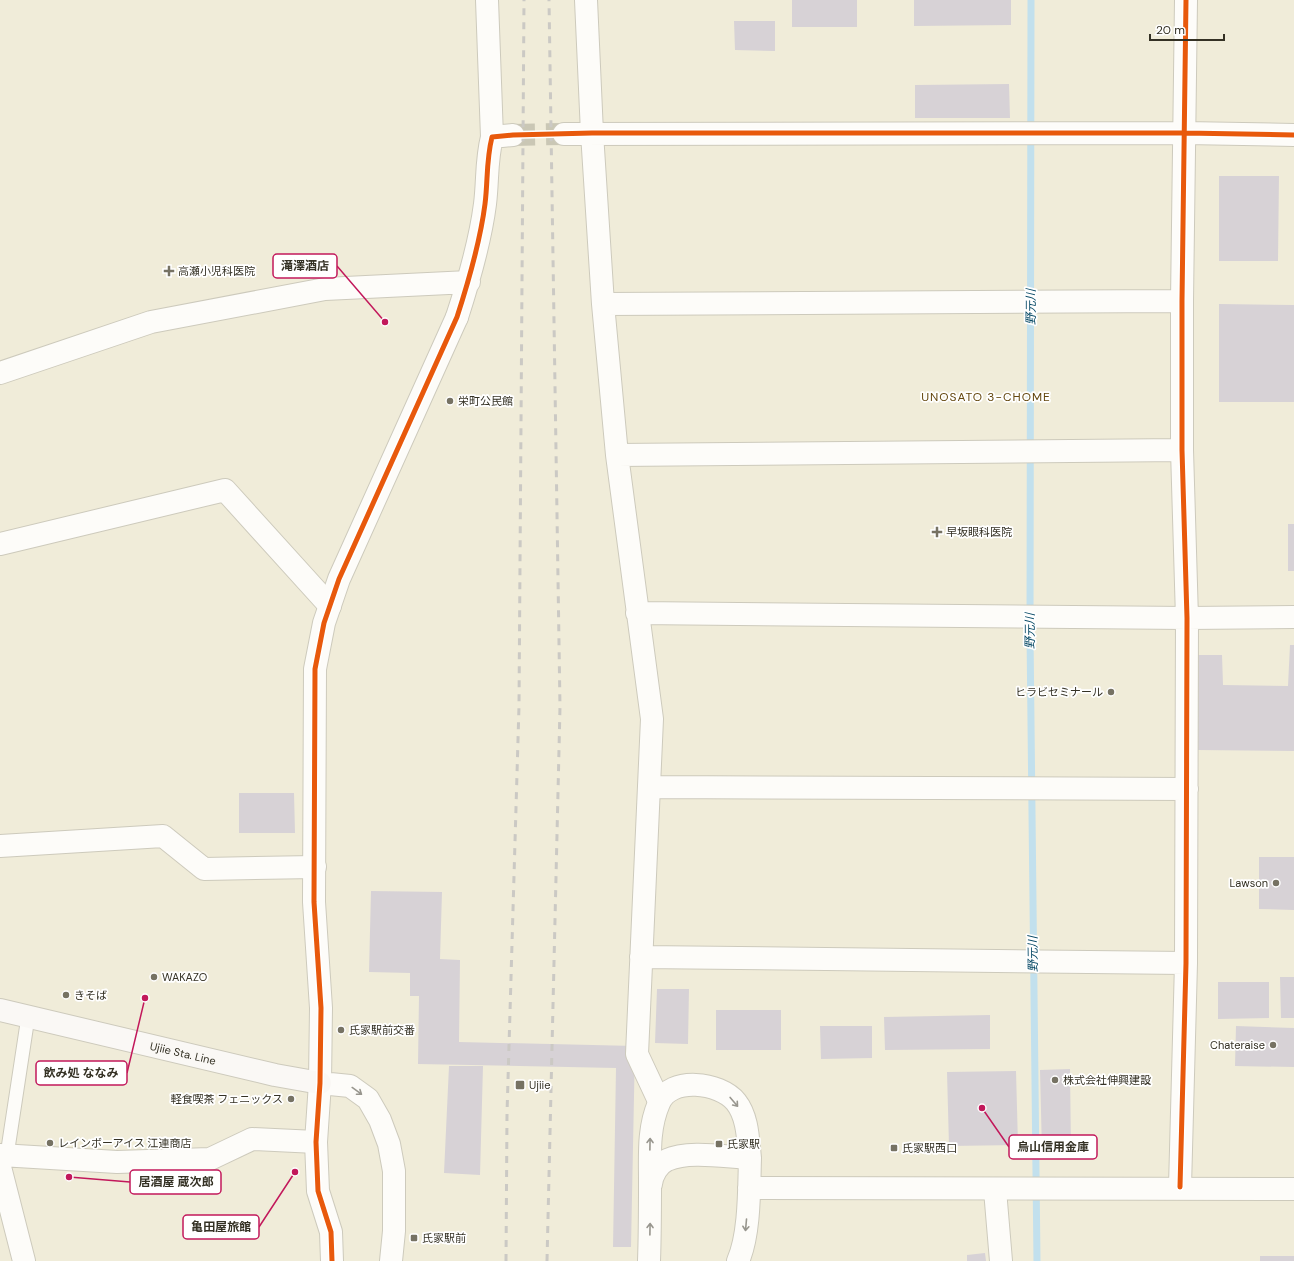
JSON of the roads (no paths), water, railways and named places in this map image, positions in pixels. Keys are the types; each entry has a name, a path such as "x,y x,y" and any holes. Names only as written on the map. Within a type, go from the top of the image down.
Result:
{"main road":[{"name":"Ujiie Sta. Line","path":"0,1010 275,1075 320,1082"}],"street":[{"path":"332,1261 332,1232 318,1191 316,1142 320,1082 322,1008 314,902 315,669 324,623 339,579 382,480 457,317 469,282 480,234 485,201 487,157 492,137 487,0"},
{"path":"586,0 592,133 604,304 617,455 652,719 637,1054 659,1101"},
{"path":"1180,1187 1186,963 1187,789 1187,618 1182,450 1182,301 1186,0"},
{"path":"564,134 1185,133 1294,135"},
{"path":"492,137 513,135"},
{"path":"0,373 151,322 325,289 469,282"},
{"path":"604,304 1182,301"},
{"path":"617,455 1182,450"},
{"path":"0,544 225,490 330,606"},
{"path":"637,613 1187,618 1294,617"},
{"path":"649,787 1187,789"},
{"path":"0,846 163,836 204,869 315,867"},
{"path":"641,957 1186,963"},
{"path":"320,1082 350,1086 368,1099 380,1120 389,1144 394,1171 394,1231 391,1261"},
{"path":"649,1261 651,1131 659,1101 666,1092 684,1086 710,1087 725,1093 736,1102 748,1134 750,1158 749,1188 744,1249 738,1261"},
{"path":"24,1261 2,1159 117,1162 210,1159 252,1139 316,1142"},
{"path":"650,1198 652,1175 665,1160 679,1156 750,1158"},
{"path":"749,1188 995,1190 1180,1187 1294,1189"},
{"path":"995,1190 1001,1261"}],"lane":[{"path":"2,1159 28,1017"}],"waterway":[{"name":"野元川","path":"1031,0 1030,633 1037,1261"}],"tunnel":[{"path":"513,135 564,134"}],"railway":[{"path":"506,1261 507,1114 519,706 524,0"},
{"path":"547,1261 560,707 549,0"}],"place":[{"name":"高瀬小児科医院","path":"169,271"},
{"name":"滝澤酒店","path":"385,322"},
{"name":"栄町公民館","path":"450,401"},
{"name":"早坂眼科医院","path":"937,532"},
{"name":"ヒラビセミナール","path":"1111,692"},
{"name":"Lawson","path":"1276,883"},
{"name":"WAKAZO","path":"154,977"},
{"name":"きそば","path":"66,995"},
{"name":"飲み処 ななみ","path":"145,998"},
{"name":"氏家駅前交番","path":"341,1030"},
{"name":"Chateraise","path":"1273,1045"},
{"name":"株式会社伸興建設","path":"1055,1080"},
{"name":"Ujiie","path":"520,1085"},
{"name":"軽食喫茶 フェニックス","path":"291,1099"},
{"name":"烏山信用金庫","path":"982,1108"},
{"name":"レインボーアイス 江連商店","path":"50,1143"},
{"name":"氏家駅","path":"719,1144"},
{"name":"氏家駅西口","path":"894,1148"},
{"name":"亀田屋旅館","path":"295,1172"},
{"name":"居酒屋 蔵次郎","path":"69,1177"},
{"name":"氏家駅前","path":"414,1238"}],"district":[{"name":"UNOSATO 3-CHOME","path":"986,397"}]}
